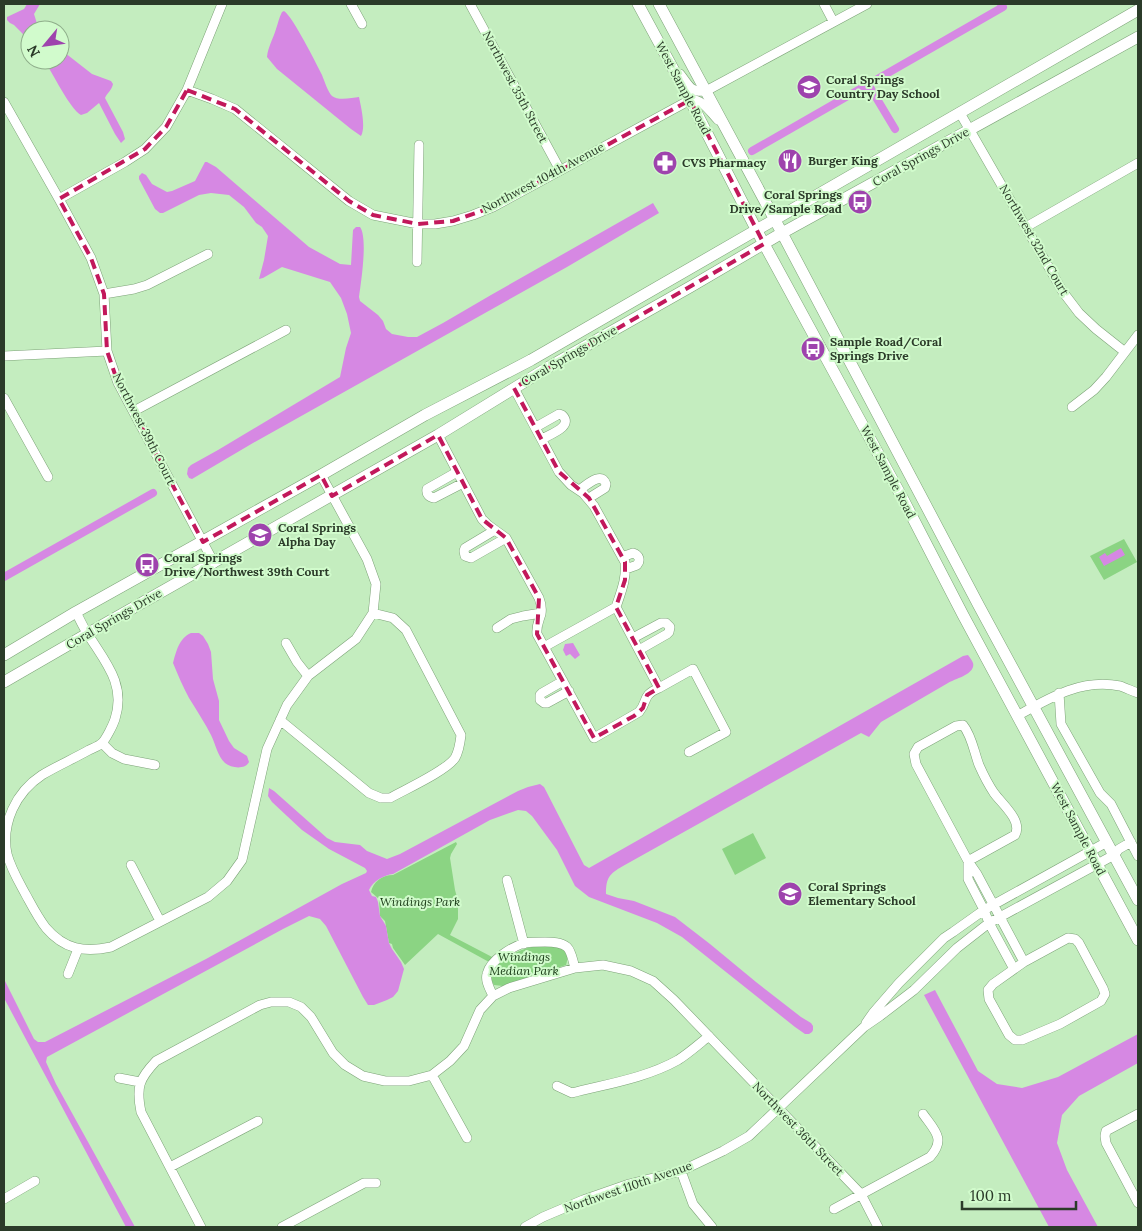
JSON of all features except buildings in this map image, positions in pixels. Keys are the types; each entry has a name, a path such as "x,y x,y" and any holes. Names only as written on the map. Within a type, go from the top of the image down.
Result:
{"main road":[{"name":"West Sample Road","path":"638,4 690,100 756,230 904,501 1138,940"},
{"name":"West Sample Road","path":"659,4 979,606 1138,900"},
{"name":"Coral Springs Drive","path":"4,655 76,612 426,415 532,360 1138,10"},
{"name":"Coral Springs Drive","path":"4,682 438,435 547,368 782,233 1138,37"}],"street":[{"path":"59,199 145,149 166,127 187,90 222,4"},
{"path":"352,4 362,24"},
{"name":"Northwest 35th Street","path":"470,4 560,170"},
{"path":"824,4 833,21"},
{"path":"664,51 693,90 698,92 706,91 867,4"},
{"name":"Northwest 104th Avenue","path":"187,90 235,109 349,201 373,215 418,224 453,221 493,207 690,100"},
{"path":"690,100 694,99 703,104 726,130"},
{"name":"Northwest 39th Court","path":"4,102 91,258 104,294 107,351 118,383 214,563"},
{"name":"Northwest 32nd Court","path":"960,113 1063,292 1096,329 1125,352"},
{"path":"417,262 419,144"},
{"path":"1026,227 1138,163"},
{"path":"104,294 134,290 147,286 208,254"},
{"path":"134,411 286,330"},
{"path":"1072,407 1094,390 1106,377 1138,335"},
{"path":"4,356 107,351"},
{"path":"514,388 562,476 589,498 594,506 626,569 625,580 616,607 544,647"},
{"path":"4,398 48,477"},
{"path":"536,427 559,414 566,419 562,427 542,438"},
{"path":"438,435 482,519 506,538 539,598 542,606 536,630 537,634 594,738 639,712 643,708 647,695 651,692 693,669 726,732 689,752"},
{"path":"457,472 428,488 427,494 434,498 463,483"},
{"path":"76,612 87,634 108,666 116,684 118,703 115,721 102,744 41,776 26,788 6,818 7,854 14,872 40,921 52,935 78,949 97,950 111,947 208,897 228,880 242,860 267,748 287,705 308,676 356,639 373,613 376,584 367,558 321,475"},
{"path":"579,490 598,478 604,479 605,488 589,498"},
{"path":"495,530 465,548 465,556 471,558 506,538"},
{"path":"622,558 633,553 638,555 637,565 626,569"},
{"path":"616,607 659,688"},
{"path":"280,720 369,793 380,798 390,798 448,766 455,758 460,747 461,736 406,630 392,618 373,613"},
{"path":"497,628 511,619 541,613"},
{"path":"633,638 661,623 666,623 670,627 667,634 639,650"},
{"path":"286,643 308,676"},
{"path":"563,681 542,693 540,700 547,703 569,691"},
{"path":"1018,716 1059,693 1080,686 1100,684 1121,686 1138,693"},
{"path":"1059,693 1061,724 1100,793 1111,804 1138,856"},
{"path":"968,861 1015,835 1018,830 1017,822 993,792 980,768 967,731 963,725 956,726 918,747 914,754 916,764 968,861 994,904 999,917 1024,962"},
{"path":"102,744 112,754 124,759 155,765"},
{"name":"Northwest 110th Avenue","path":"864,1027 887,996 944,938 994,904 1106,842"},
{"name":"Northwest 110th Avenue","path":"525,1227 583,1200 629,1184 681,1171 749,1136 864,1027 908,994 958,948 989,924 1098,865 1131,842"},
{"path":"968,861 968,879 989,924 1014,969"},
{"path":"131,865 160,921"},
{"path":"507,880 524,944"},
{"path":"1068,938 1075,939 1080,943 1105,994 1102,1001 1060,1024 1022,1040 1015,1040 1009,1036 989,999 988,990 993,984 1014,969 1068,938"},
{"path":"201,1227 141,1112 138,1097 140,1082 146,1071 156,1061 260,1005 271,1002 289,1002 301,1007 311,1016 333,1053 345,1065 363,1076 385,1081 409,1081 432,1075 450,1061 464,1046 480,1010 493,996 486,975 493,963 499,958 524,944 552,942 566,946 575,968"},
{"path":"68,974 78,949"},
{"name":"Northwest 36th Street","path":"493,996 509,988 575,968 603,965 631,971 653,980 861,1194 878,1227"},
{"path":"558,1086 572,1093 650,1072 680,1059 709,1036"},
{"path":"432,1075 467,1138"},
{"path":"119,1078 140,1082"},
{"path":"834,1209 930,1157 936,1150 939,1142 936,1132 923,1114"},
{"path":"1138,1114 1106,1131 1104,1136 1138,1203"},
{"path":"170,1167 258,1121"},
{"path":"681,1171 693,1204 712,1227"},
{"path":"4,1199 35,1181"},
{"path":"282,1227 364,1183 376,1183"}],"highlighted area":[{"path":"187,90 235,109 349,201 373,215 418,224 453,221 493,207 690,100 764,244 514,388 559,472 589,498 625,562 625,580 616,607 659,688 647,695 643,708 634,716 594,738 537,634 539,598 506,538 482,519 438,435 332,496 321,475 203,542 118,383 107,351 104,294 91,258 59,199 145,149 166,127"}],"green space":[{"path":"1124,539 1137,562 1104,580 1090,556"},
{"path":"753,833 766,858 735,875 722,849"},
{"name":"Windings Park","path":"456,842 457,844 450,858 458,901 458,919 450,935 494,958 489,962 438,934 405,965 392,944 389,943 385,921 380,916 379,899 371,892 372,888 382,878 393,875"},
{"name":"Windings Median Park","path":"537,946 554,946 563,950 567,958 566,965 503,986 494,985 492,975 498,965 507,957 517,952"}],"shaded area":[{"path":"27,4 40,4 34,14 36,20 20,20 20,31 7,20 7,17 24,9"},
{"path":"284,11 304,41 332,96 341,99 359,97 363,122 361,136 277,69 267,57 280,16"},
{"path":"70,57 92,74 111,81 113,84 112,88 105,98 125,139 121,143 99,103 87,113 81,115 67,98 50,70 70,70"},
{"path":"205,162 216,167 309,247 340,264 351,265 353,230 356,227 360,227 364,240 364,250 360,301 378,315 386,329 392,334 408,337 417,337 443,323 653,203 659,213 192,479 187,474 188,468 191,465 340,377 351,333 341,298 330,282 282,267 259,279 268,236 244,207 229,195 211,193 199,195 163,213 155,209 139,179 142,173 146,175 152,184 167,192 195,181"},
{"path":"1121,548 1125,555 1104,566 1099,557 1105,553 1107,556"},
{"path":"191,633 199,633 208,644 211,652 213,679 219,701 219,720 234,748 247,756 249,762 247,765 231,766 222,760 209,730 187,694 173,663 181,642"},
{"path":"573,643 580,655 575,659 570,654 566,656 563,650 565,644"},
{"path":"968,655 973,662 973,667 968,673 881,722 869,737 861,733 614,871 609,877 606,894 634,901 675,917 811,1023 813,1030 809,1034 805,1034 795,1027 682,937 657,923 589,897 575,886 557,850 532,816 526,811 518,810 490,820 393,874 379,879 373,884 369,890 372,896 376,897 380,916 386,926 389,943 404,969 398,991 393,997 374,1005 368,1005 326,926 320,919 309,916 47,1057 46,1062 56,1084 135,1227 126,1227 4,998 4,979 34,1039 38,1042 45,1042 206,959 342,884 366,873 365,868 329,849 302,830 272,802 268,796 269,788 327,838 335,842 360,845 367,851 387,859 400,854 518,791 540,784 544,787 584,865 589,868 963,656"},
{"path":"935,990 978,1071 997,1084 1022,1088 1058,1077 1138,1034 1138,1063 1079,1096 1062,1115 1057,1143 1067,1170 1098,1227 1049,1227 924,995"}],"waterway":[{"path":"752,151 1003,7 1001,4"},
{"path":"868,84 895,129"},
{"path":"4,577 153,493"}],"place":[{"name":"Coral Springs Country Day School","path":"809,87"},
{"name":"Burger King","path":"790,161"},
{"name":"CVS Pharmacy","path":"665,163"},
{"name":"Coral Springs Drive/Sample Road","path":"860,202"},
{"name":"Sample Road/Coral Springs Drive","path":"813,349"},
{"name":"Coral Springs Alpha Day","path":"260,535"},
{"name":"Coral Springs Drive/Northwest 39th Court","path":"147,565"},
{"name":"Coral Springs Elementary School","path":"790,894"}]}
